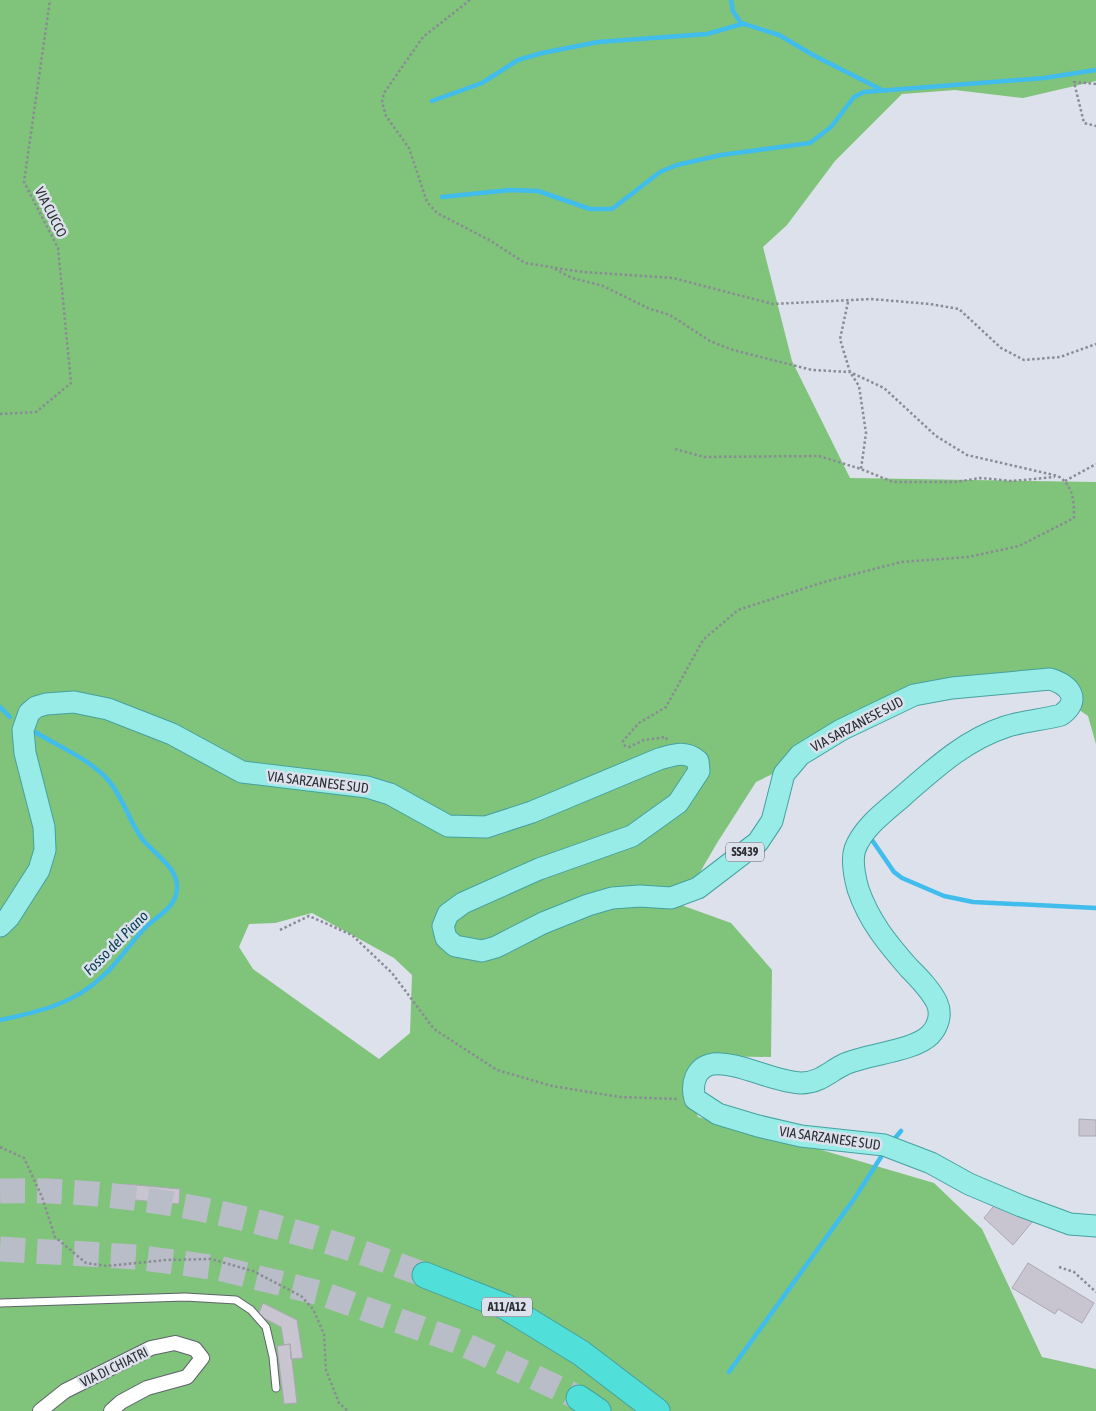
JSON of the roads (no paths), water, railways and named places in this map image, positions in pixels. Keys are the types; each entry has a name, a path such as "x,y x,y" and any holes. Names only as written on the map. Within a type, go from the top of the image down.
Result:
{"highway":[{"name":"A11/A12","path":"425,1274 506,1306 581,1354 658,1411"}],"main road":[{"name":"VIA SARZANESE SUD","path":"0,926 9,917 43,861 45,850 44,827 27,759 23,730 29,713 36,707 46,704 74,702 108,709 172,734 242,772 367,787 390,794 448,826 486,827 532,812 679,753 690,755 698,761 699,771 678,802 632,836 539,869 463,903 448,914 443,926 446,938 455,946 482,950 496,947 544,923 588,905 612,898 640,896 671,898 698,888 758,842 772,821 784,774 800,755 841,730 914,695 952,688 1050,679 1062,683 1072,695 1070,705 1061,715 1005,727 977,739 930,772 868,828 855,850 854,876 869,918 937,1004 937,1024 930,1035 908,1046 850,1062 822,1079 802,1083 775,1079 723,1065 712,1064 698,1074 693,1082 695,1100 718,1114 801,1136 884,1145 931,1163 1021,1206 1070,1224 1096,1226"}],"street":[{"name":"VIA DI CHIATRI","path":"40,1411 65,1391 151,1348 175,1343 195,1349 202,1358 187,1377 147,1388 121,1402 111,1411"}],"lane":[{"path":"0,1303 186,1297 236,1300 251,1310 266,1327 273,1357 276,1388"}],"waterway":[{"path":"731,0 733,11 741,23 779,35 813,55 880,89"},
{"path":"432,101 482,83 518,60 542,53 598,42 707,34 742,24"},
{"path":"442,197 511,190 538,191 590,209 612,209 660,172 677,165 721,155 810,143 831,127 854,97 864,92 1044,78 1096,70"},
{"path":"0,707 10,717"},
{"name":"Fosso del Piano","path":"0,1020 55,1006 92,986 114,965 145,928 170,906 174,901 177,888 174,874 143,840 119,795 109,781 92,765 30,729"},
{"path":"872,840 894,872 902,878 944,896 973,902 1096,908"},
{"path":"896,1137 901,1131"},
{"path":"729,1372 854,1199 881,1157"}],"tunnel":[{"path":"0,1191 55,1191 109,1195 163,1202 216,1212 322,1240 425,1275"},
{"path":"0,1249 136,1257 218,1268 320,1293 459,1342 579,1398"}]}
